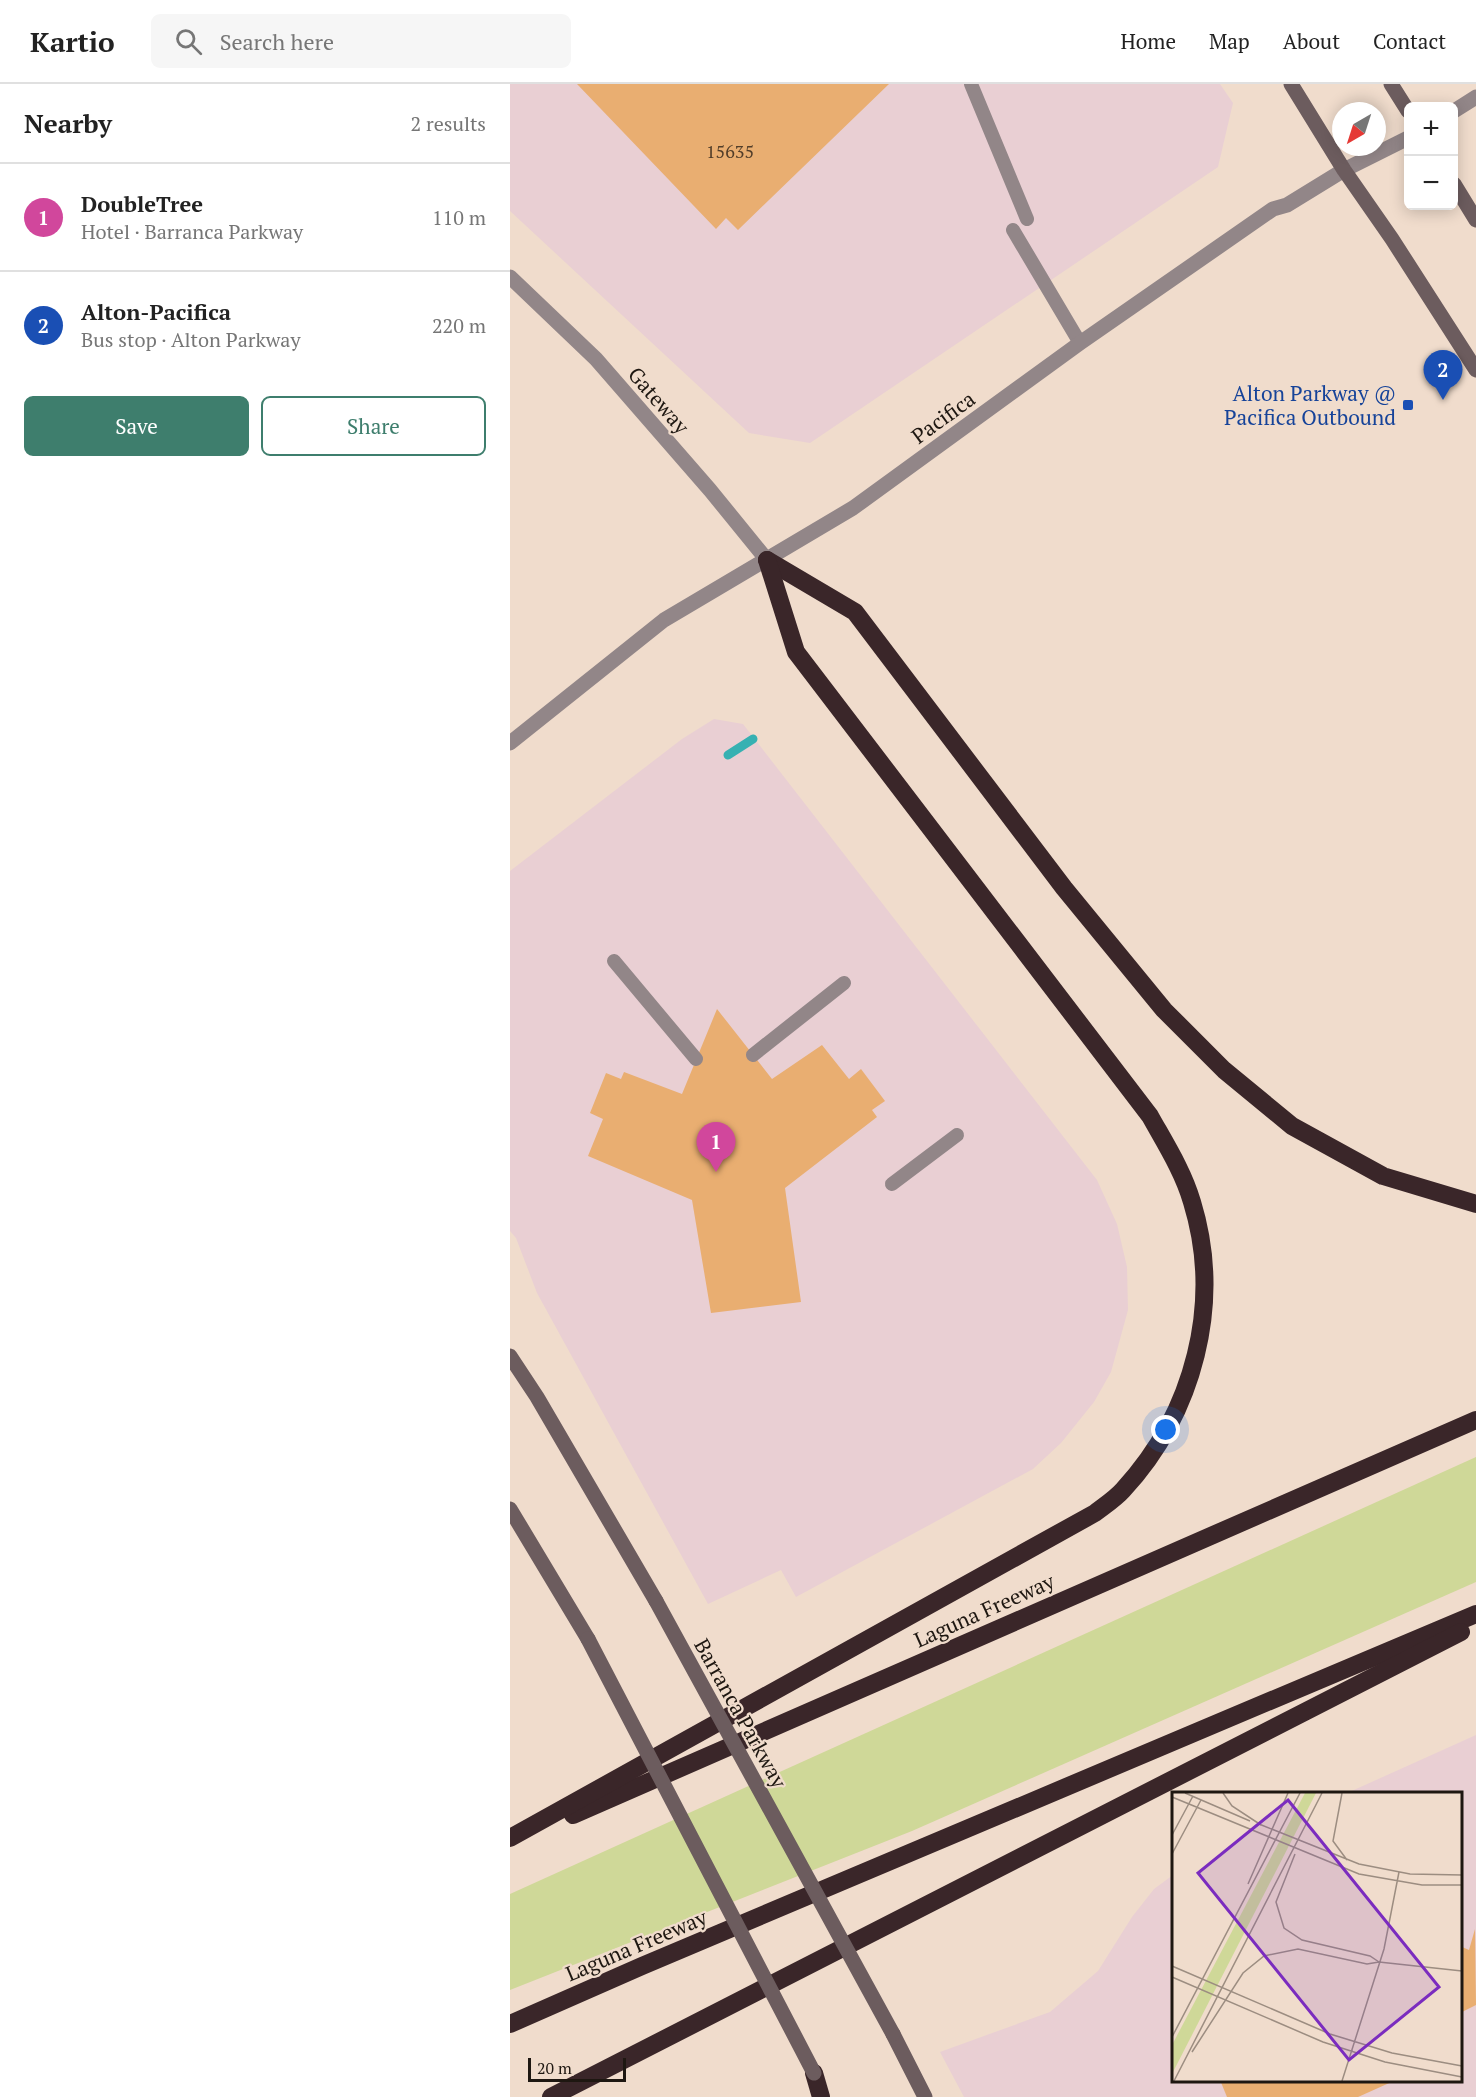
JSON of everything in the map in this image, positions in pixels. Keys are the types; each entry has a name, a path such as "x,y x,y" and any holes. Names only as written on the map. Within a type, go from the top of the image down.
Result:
{"highway":[{"path":"767,560 855,612 1064,888 1164,1010 1224,1071 1292,1126 1383,1176 1476,1204"},
{"path":"510,1838 1095,1513 1121,1492 1149,1459 1174,1416 1194,1366 1202,1330 1205,1281 1201,1236 1192,1200 1178,1166 1150,1116 796,652 767,560"},
{"name":"Laguna Freeway","path":"510,1842 1476,1420"},
{"name":"Laguna Freeway","path":"510,2024 664,1956 1476,1614"},
{"path":"551,2097 1476,1624"},
{"path":"814,2073 821,2097"}],"main road":[{"path":"1291,84 1344,170 1476,370"},
{"path":"1391,84 1404,105"},
{"path":"1458,191 1476,220"},
{"name":"Barranca Parkway","path":"510,1356 537,1397 656,1601 893,2034 925,2097"},
{"path":"510,1509 588,1639 827,2097"}],"street":[{"path":"1458,108 1476,97"},
{"name":"Pacifica","path":"510,743 664,620 853,508 1080,343 1273,209 1287,205 1344,170 1404,140"},
{"name":"Gateway","path":"510,277 596,359 716,496 767,560"}],"lane":[{"path":"971,84 1027,219"},
{"path":"1013,230 1080,343"},
{"path":"614,961 696,1059"},
{"path":"753,1055 844,983"},
{"path":"892,1184 957,1135"}],"shaded area":[{"path":"510,84 1220,84 1233,103 1218,167 810,443 749,433 510,211"},
{"path":"714,719 743,724 1097,1180 1117,1224 1127,1267 1128,1310 1111,1372 1094,1402 1061,1443 1033,1469 796,1597 781,1570 708,1604 537,1293 516,1238 510,1231 510,871 682,739"},
{"path":"1476,1735 1476,2097 964,2097 940,2052 1050,2012 1098,1971 1132,1917 1154,1889 1172,1876 1172,2082 1461,2082 1461,1792 1349,1792"}],"green space":[{"path":"1476,1457 1476,1582 912,1831 510,1990 510,1894"}],"building":[{"path":"577,84 889,84 738,230 726,218 716,229"},
{"path":"717,1009 772,1079 822,1045 849,1079 861,1069 885,1101 872,1110 877,1117 785,1188 801,1302 711,1313 692,1200 588,1156 603,1119 590,1113 606,1073 621,1079 624,1072 682,1094"},
{"path":"1475,1929 1476,2005 1461,2012 1461,1946 1469,1950"},
{"path":"1221,2082 1392,2082 1358,2097 1227,2097"}],"waterway":[{"path":"728,755 753,739"}],"place":[{"name":"Alton-Pacifica","path":"1443,400"},
{"name":"Alton Parkway @ Pacifica Outbound","path":"1408,405"},
{"name":"DoubleTree","path":"716,1172"}]}
